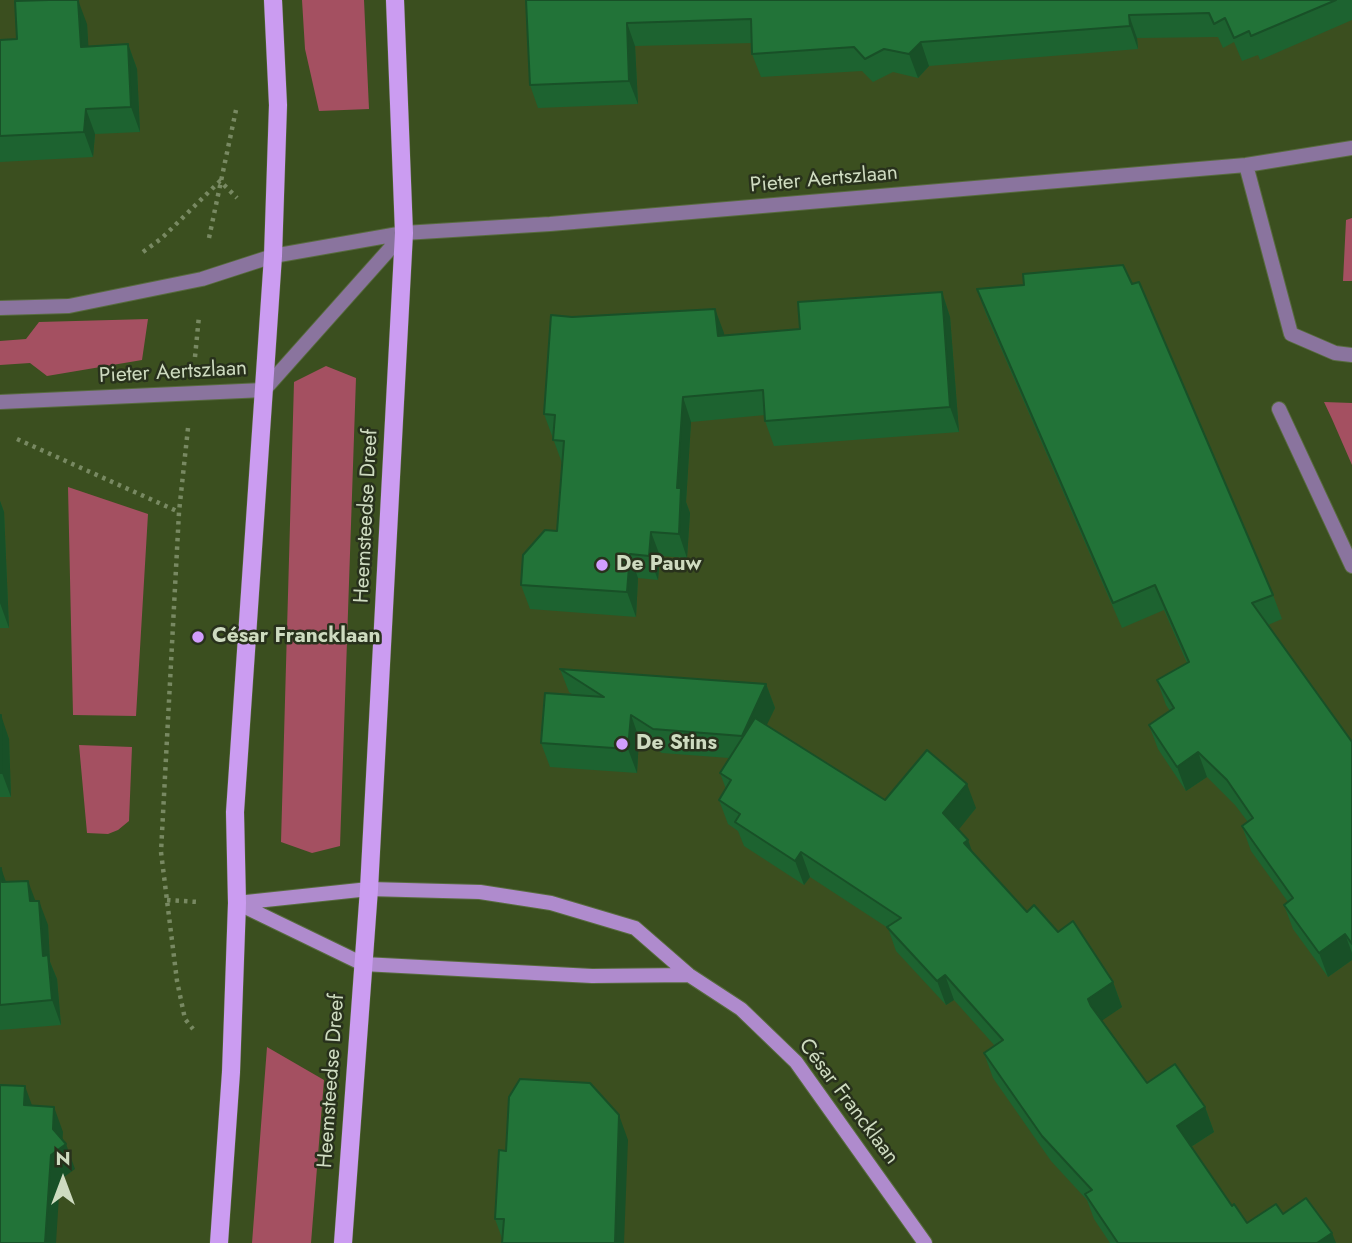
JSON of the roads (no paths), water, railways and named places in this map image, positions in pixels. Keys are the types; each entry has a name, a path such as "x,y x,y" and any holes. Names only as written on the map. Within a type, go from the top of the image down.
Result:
{"main road":[{"path":"219,1243 231,1072 237,903 235,812 273,256 278,105 272,0"},
{"name":"Heemsteedse Dreef","path":"343,1243 369,889 404,233 395,0"},
{"name":"César Francklaan","path":"237,903 369,889 480,892 551,903 635,928 689,975 741,1009 796,1062 925,1243"},
{"path":"237,903 363,964 592,976 689,975"}],"street":[{"name":"Pieter Aertszlaan","path":"0,308 69,306 202,279 273,256 404,233 563,223 1246,165 1352,148"},
{"path":"1246,165 1291,334 1335,354 1352,355"},
{"name":"Pieter Aertszlaan","path":"0,402 264,390 404,233"},
{"path":"1279,409 1352,566"}],"place":[{"name":"De Pauw","path":"602,565"},
{"name":"César Francklaan","path":"198,637"},
{"name":"De Stins","path":"622,744"}]}
